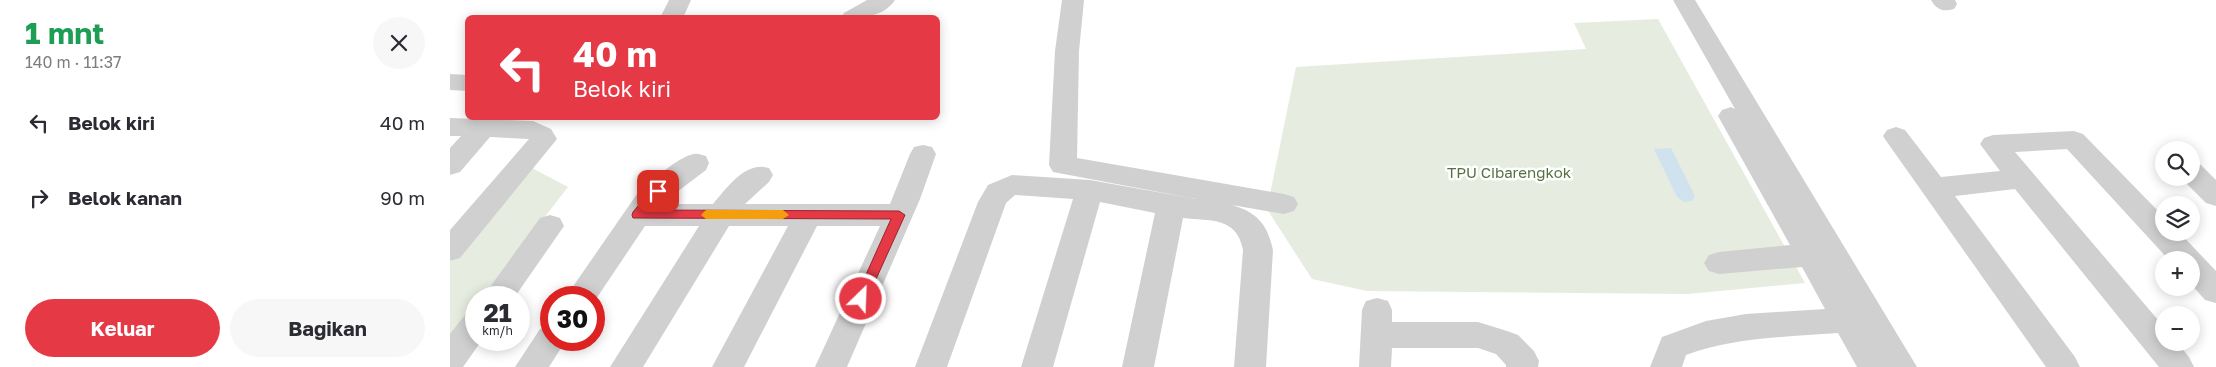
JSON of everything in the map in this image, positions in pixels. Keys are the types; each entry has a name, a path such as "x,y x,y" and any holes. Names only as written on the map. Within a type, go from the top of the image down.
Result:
{"street":[{"path":"672,15 680,0"},
{"path":"857,15 884,0"},
{"path":"1074,0 1067,51 1063,165 1284,204"},
{"path":"1664,0 1803,222 1900,367"},
{"path":"1684,0 1803,222 1810,256 1874,367"},
{"path":"450,82 465,83"},
{"path":"450,128 533,130 542,135 544,142 450,250"},
{"path":"450,165 484,128"},
{"path":"1896,136 2064,367"},
{"path":"2178,367 1992,144 2074,140 2179,251"},
{"path":"831,367 899,215 923,154"},
{"path":"588,286 638,215 658,191 696,163"},
{"path":"626,367 721,215 736,196 759,175"},
{"path":"1934,188 2021,179"},
{"path":"2200,181 2216,196"},
{"path":"931,367 992,202 998,192 1012,185 1090,190 1234,216 1244,221 1256,239 1258,250 1250,367"},
{"path":"1037,367 1090,190"},
{"path":"1138,367 1171,206"},
{"path":"638,215 899,215"},
{"path":"728,367 808,215"},
{"path":"505,286 550,226"},
{"path":"1719,263 1810,256"},
{"path":"2200,274 2216,291"},
{"path":"1666,367 1673,346 1706,334 1746,327 1846,320"},
{"path":"1375,367 1377,322 1478,335 1507,344 1528,365"},
{"path":"450,359 465,339"},
{"path":"531,367 542,351"}],"green space":[{"name":"TPU Cibarengkok","path":"1658,19 1805,283 1688,294 1367,291 1312,279 1267,209 1296,67 1586,49 1574,23"},
{"path":"532,168 568,187 492,286 465,286 465,320 450,340 450,262"}],"water":[{"path":"1671,148 1695,196 1692,201 1684,202 1677,197 1654,149"}],"slow traffic":[{"path":"706,215 783,215"}],"route":[{"path":"658,191 647,201 638,215 899,215 861,299"}]}
